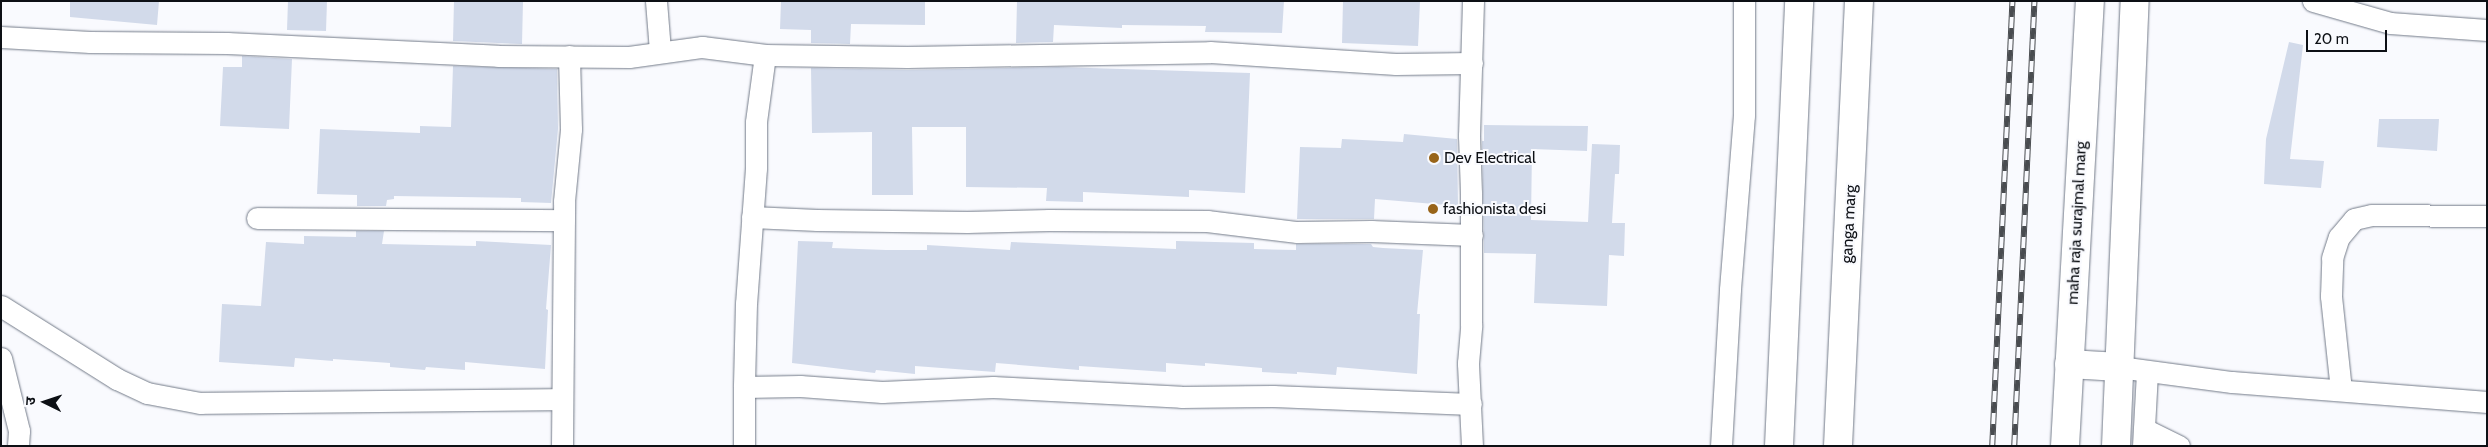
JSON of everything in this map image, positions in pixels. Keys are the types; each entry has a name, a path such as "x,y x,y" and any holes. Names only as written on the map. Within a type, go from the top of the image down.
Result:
{"street":[{"path":"656,1 660,51"},
{"path":"1472,446 1468,363 1472,235 1469,136 1473,1"},
{"path":"1721,446 1730,289 1744,115 1744,1"},
{"path":"1779,446 1799,1"},
{"name":"ganga marg","path":"1838,446 1859,1"},
{"name":"maha raja surajmal marg","path":"2065,446 2090,1"},
{"path":"2116,446 2135,1"},
{"path":"2313,1 2390,23 2487,30"},
{"path":"1,37 90,42 227,43 498,56 629,57 660,51 702,48 766,55 908,57 1210,52 1386,63 1472,63"},
{"path":"744,446 746,303 756,168 756,122 766,55"},
{"path":"562,446 564,220 571,129 569,56"},
{"path":"2341,390 2331,296 2332,258 2339,237 2354,220 2372,215 2487,216"},
{"path":"752,217 967,222 1049,220 1207,221 1297,232 1371,231 1472,235"},
{"path":"257,218 564,220"},
{"path":"1,306 117,379 147,393 200,403 561,399"},
{"path":"1,358 19,431 18,446"},
{"path":"2069,364 2120,367 2232,382 2487,402"},
{"path":"2147,371 2144,437 2178,446"},
{"path":"744,387 800,386 882,392 992,387 1180,397 1273,396 1471,404"}],"building":[{"path":"70,1 159,1 157,25 70,17"},
{"path":"288,1 327,1 326,31 287,30"},
{"path":"454,1 523,1 522,44 453,41"},
{"path":"781,1 925,1 925,25 851,24 850,44 811,43 811,30 780,29"},
{"path":"1017,1 1284,1 1282,33 1205,32 1206,26 1122,25 1122,28 1054,25 1053,42 1016,43"},
{"path":"1343,1 1420,1 1418,46 1342,43"},
{"path":"2289,42 2303,45 2290,159 2324,161 2321,188 2264,184 2266,139"},
{"path":"242,56 292,59 289,129 220,126 223,67 242,67"},
{"path":"453,66 557,69 558,129 551,203 521,202 521,198 394,196 394,199 387,200 386,206 357,206 357,195 317,194 320,129 420,133 420,126 451,127"},
{"path":"1058,67 1250,73 1245,193 1189,190 1189,197 1083,192 1083,202 1046,201 1047,188 966,187 966,127 912,127 913,195 872,195 872,132 812,133 811,68 907,70"},
{"path":"2379,119 2439,119 2437,151 2377,147"},
{"path":"1484,125 1588,126 1587,151 1532,149 1531,220 1588,222 1592,144 1620,145 1619,174 1615,174 1612,223 1625,223 1624,256 1609,255 1607,306 1534,303 1536,254 1484,253 1482,141 1484,141"},
{"path":"1404,134 1457,139 1458,206 1375,199 1374,219 1297,219 1300,147 1341,148 1342,139 1403,142"},
{"path":"356,231 384,231 382,244 476,246 476,241 551,245 546,309 548,310 545,369 465,362 465,370 426,367 425,370 390,367 390,363 295,358 294,367 219,362 222,304 261,306 266,242 304,244 304,236 356,237"},
{"path":"798,241 833,242 832,248 886,250 927,250 927,245 1010,250 1011,242 1176,249 1176,241 1254,243 1254,249 1296,250 1296,244 1371,244 1373,247 1423,250 1417,314 1420,314 1417,374 1337,367 1336,375 1297,372 1297,374 1262,372 1262,368 1205,363 1205,366 1166,363 1166,372 1079,366 1079,370 996,363 995,372 915,366 915,374 876,370 875,373 792,363"}],"railway":[{"path":"1992,446 2012,1"},
{"path":"2014,446 2034,1"}],"place":[{"name":"Dev Electrical","path":"1434,158"},
{"name":"fashionista desi","path":"1433,209"}]}
